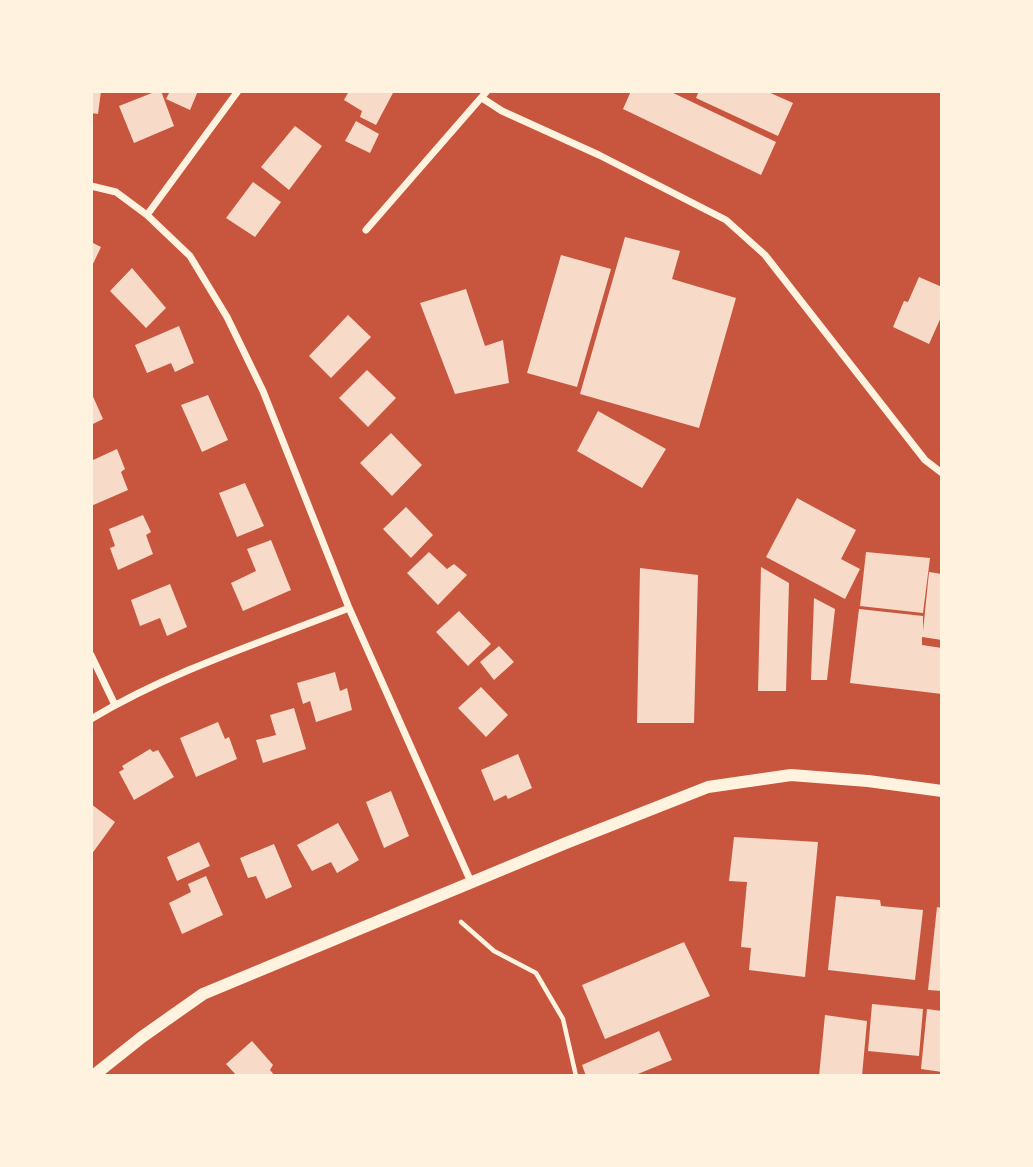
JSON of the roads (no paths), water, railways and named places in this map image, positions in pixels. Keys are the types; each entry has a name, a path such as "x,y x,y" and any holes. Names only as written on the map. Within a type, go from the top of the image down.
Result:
{"street":[{"path":"147,215 238,91"},
{"path":"366,230 487,91"},
{"path":"482,98 502,111 599,155 726,220 765,255 925,460 942,473"},
{"path":"91,186 116,192 147,215 190,256 227,317 263,391 349,608 471,882"},
{"path":"91,719 183,672 349,608"},
{"path":"91,655 115,705"},
{"path":"93,1076 203,993 708,787 791,775 868,781 942,791"}]}
